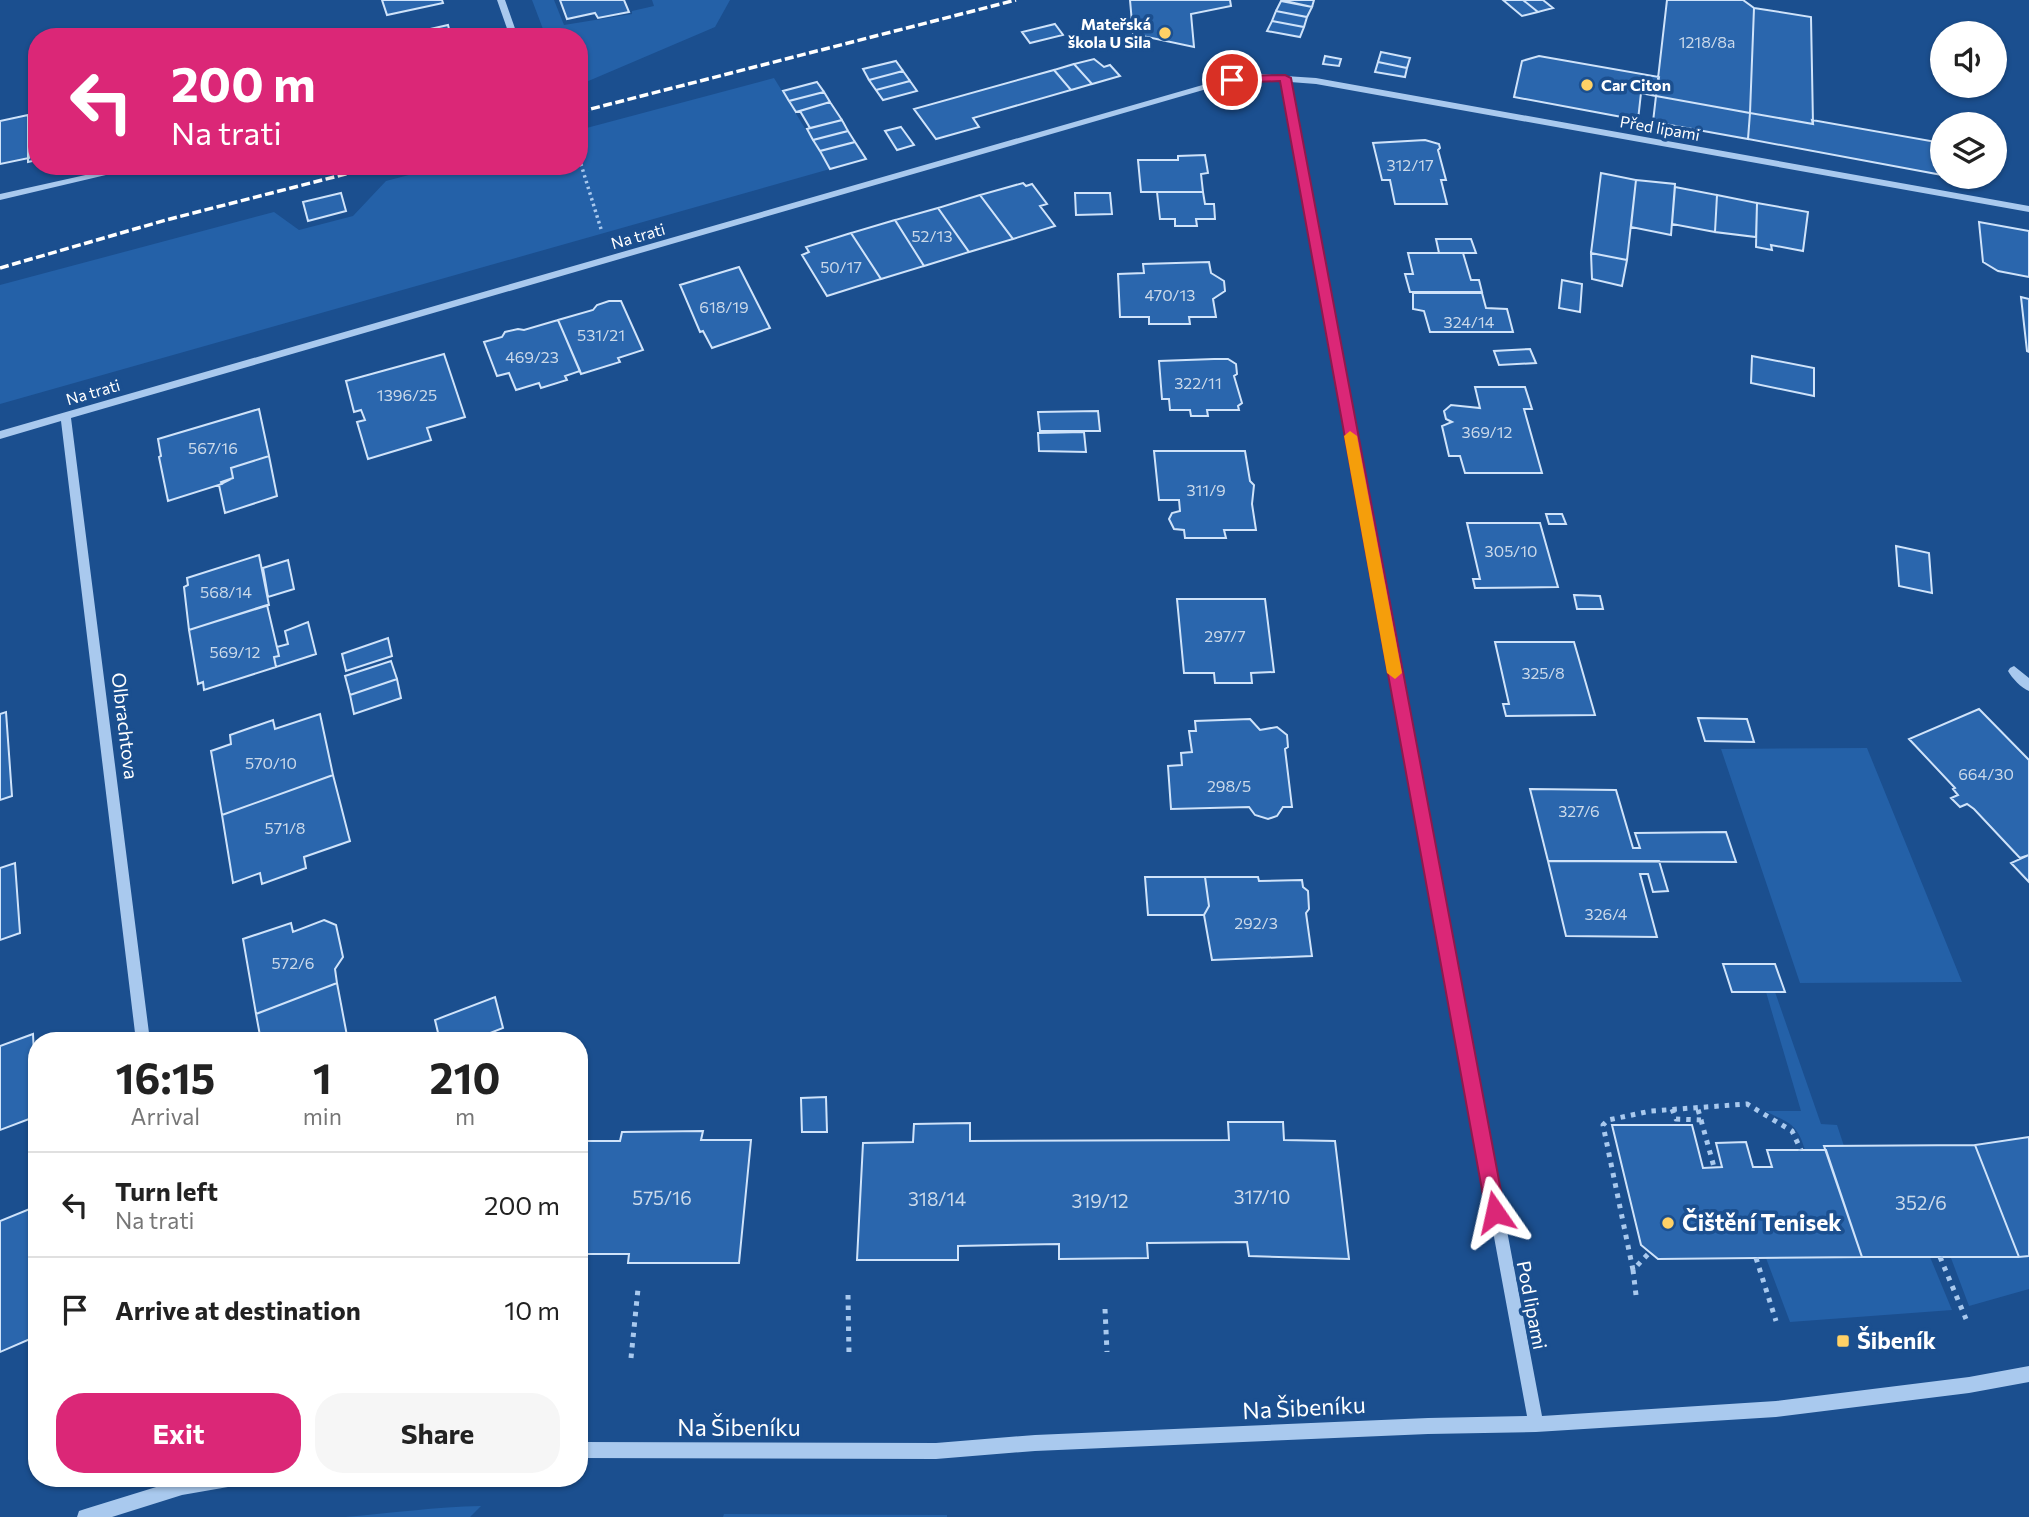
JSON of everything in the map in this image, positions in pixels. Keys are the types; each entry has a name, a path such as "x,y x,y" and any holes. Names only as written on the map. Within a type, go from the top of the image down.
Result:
{"street":[{"path":"500,0 511,28"},
{"name":"Na trati","path":"0,435 1216,84 1247,78 1285,78"},
{"name":"Před lipami","path":"1285,78 1317,81 2029,209"},
{"name":"Pod lipami","path":"1285,78 1536,1424"},
{"path":"0,197 99,175"},
{"name":"Olbrachtova","path":"65,416 142,1032"},
{"path":"2014,671 2029,685"},
{"name":"Na Šibeníku","path":"588,1450 936,1451 1035,1443 1374,1428 1536,1424 1776,1409 1969,1385 2029,1374"},
{"path":"85,1517 171,1487"}],"path":[{"path":"584,175 611,260"},
{"path":"1636,1295 1603,1125 1608,1120 1697,1105 1747,1104 1792,1131 1801,1150"},
{"path":"1697,1105 1714,1167"},
{"path":"1672,1109 1676,1119 1701,1119"},
{"path":"1633,1270 1650,1252"},
{"path":"1940,1257 1966,1319"},
{"path":"1756,1258 1776,1321"},
{"path":"631,1358 638,1289"},
{"path":"848,1295 849,1355"},
{"path":"1105,1309 1107,1352"}],"shaded area":[{"path":"532,0 554,0 564,25 632,14 632,11 654,6 652,0 730,0 715,27 588,81 588,28 543,28"},
{"path":"774,78 830,169 0,404 0,285 274,212 299,230 353,216 386,181 409,175 588,175 588,128"},
{"path":"1867,748 1962,982 1800,983 1721,749"},
{"path":"1766,992 1775,992 1821,1124 1837,1125 1844,1146 1825,1146 1826,1150 1805,1150 1799,1134 1791,1125 1765,1111 1801,1111"},
{"path":"2029,1256 2029,1289 1969,1306 1951,1258"},
{"path":"1930,1257 1952,1310 1790,1322 1766,1258"},
{"path":"481,1506 470,1517 345,1517 430,1509"},
{"path":"724,1514 947,1515 947,1517 723,1517"}],"building":[{"path":"382,0 442,0 443,3 387,15"},
{"path":"560,0 624,0 629,12 598,18 595,13 567,19"},
{"path":"1130,0 1230,0 1231,6 1191,14 1194,47 1133,34"},
{"path":"1281,0 1314,0 1312,7"},
{"path":"1503,0 1523,0 1538,12 1522,16"},
{"path":"1523,0 1543,0 1553,8 1538,12"},
{"path":"1667,0 1743,0 1754,8 1750,113 1656,96"},
{"path":"1281,1 1312,7 1307,17 1276,11"},
{"path":"1754,8 1811,17 1813,124 1750,113"},
{"path":"1276,11 1307,17 1304,27 1272,21"},
{"path":"1272,21 1304,27 1300,37 1267,31"},
{"path":"1055,24 1063,35 1030,43 1022,32"},
{"path":"1381,52 1410,58 1407,68 1378,62"},
{"path":"1325,56 1341,59 1339,66 1323,64"},
{"name":"Car Citon","path":"1539,56 1659,77 1656,96 1641,93 1638,120 1514,97 1522,61"},
{"path":"1094,59 1104,67 1110,65 1120,76 1092,84 1074,64"},
{"path":"896,61 903,71 869,80 863,69"},
{"path":"1378,62 1407,68 1405,77 1375,72"},
{"path":"1074,64 1092,84 1071,90 1054,70"},
{"path":"1054,70 1071,90 973,118 979,127 936,139 914,109"},
{"path":"903,71 910,81 876,90 869,80"},
{"path":"910,81 917,91 883,100 876,90"},
{"path":"817,82 824,92 789,101 783,91"},
{"path":"824,92 830,102 796,112 789,101"},
{"path":"1656,96 1750,113 1748,139 1653,122"},
{"path":"830,102 842,120 810,128 800,111"},
{"path":"1750,113 1813,124 1812,120 1930,141 1930,173 1748,139"},
{"path":"28,115 28,158 0,164 0,121"},
{"path":"842,120 848,131 813,140 807,129"},
{"path":"901,127 914,145 897,150 885,131"},
{"path":"848,131 855,142 820,151 813,140"},
{"path":"1425,140 1439,144 1438,150 1446,180 1441,180 1447,204 1395,204 1390,180 1382,180 1373,143"},
{"path":"855,142 866,159 830,169 820,151"},
{"path":"1205,155 1208,173 1201,174 1203,192 1141,192 1138,160 1178,160 1178,156"},
{"path":"1601,173 1636,180 1627,260 1591,253"},
{"path":"1636,180 1675,184 1671,235 1631,227"},
{"path":"1023,183 1026,186 1032,184 1047,204 1040,206 1055,226 1013,239 980,195"},
{"path":"1675,187 1717,195 1715,232 1672,224"},
{"path":"1157,192 1203,192 1205,204 1214,204 1215,219 1196,219 1197,226 1175,226 1175,219 1160,219"},
{"path":"341,193 346,211 308,221 303,202"},
{"path":"1075,193 1110,193 1112,214 1076,215"},
{"path":"980,195 1013,239 969,252 938,208"},
{"path":"1717,195 1757,203 1756,237 1715,232"},
{"path":"1757,203 1808,212 1803,251 1771,245 1772,250 1756,247"},
{"path":"938,208 969,252 924,266 895,220"},
{"path":"895,220 924,266 881,279 851,233"},
{"path":"1979,222 2029,231 2029,277 1998,271 1983,262"},
{"path":"851,233 881,279 827,296 802,255 809,252 806,247"},
{"path":"1436,239 1471,239 1476,253 1439,253"},
{"path":"1408,253 1463,253 1471,280 1479,280 1482,292 1410,292 1405,274 1413,274"},
{"path":"1591,253 1627,260 1622,286 1592,279"},
{"path":"1209,262 1211,273 1224,281 1225,291 1213,299 1216,317 1189,317 1190,324 1149,324 1149,317 1120,317 1118,274 1144,273 1143,264"},
{"path":"739,267 770,328 712,348 703,331 700,332 680,285"},
{"path":"1562,280 1582,284 1580,312 1559,308"},
{"path":"1413,293 1482,293 1486,308 1507,309 1513,332 1430,332 1424,311 1413,309"},
{"path":"2021,297 2029,299 2029,352 2027,351"},
{"path":"621,301 643,350 618,358 620,362 581,374 558,320 593,310 597,305"},
{"path":"558,320 580,371 565,376 567,380 541,388 539,383 516,390 509,373 497,376 484,342 502,337 505,332 524,330"},
{"path":"1530,349 1536,363 1499,365 1494,351"},
{"path":"444,354 465,417 427,428 431,440 368,459 357,422 365,420 361,410 354,412 346,381"},
{"path":"1752,356 1814,368 1814,396 1751,383"},
{"path":"1228,359 1236,364 1237,374 1234,376 1242,403 1238,406 1239,410 1207,410 1208,416 1191,416 1190,410 1170,410 1169,399 1162,399 1159,361"},
{"path":"1475,387 1525,387 1532,409 1524,409 1542,473 1465,473 1460,456 1449,456 1442,426 1452,422 1446,419 1444,411 1451,405 1480,408"},
{"path":"259,409 269,456 231,468 233,478 221,482 222,484 168,501 158,439"},
{"path":"1098,411 1100,431 1040,431 1038,412"},
{"path":"1084,432 1086,452 1039,451 1038,433"},
{"path":"1154,451 1245,451 1250,481 1254,485 1252,504 1256,530 1224,530 1226,538 1185,538 1184,530 1174,529 1169,519 1172,513 1180,511 1179,500 1159,500"},
{"path":"269,456 277,496 225,513 219,485 233,478 231,468"},
{"path":"1546,514 1562,514 1566,524 1549,524"},
{"path":"1467,523 1540,523 1558,587 1475,588 1473,579 1480,579"},
{"path":"1896,546 1929,553 1932,593 1899,586"},
{"path":"259,555 269,605 189,630 184,587 188,585 187,578"},
{"path":"288,560 294,589 268,597 263,568"},
{"path":"1574,595 1600,596 1603,609 1577,609"},
{"path":"1177,599 1265,599 1274,672 1251,673 1252,683 1215,683 1214,673 1184,673"},
{"path":"267,605 279,656 274,657 276,667 204,690 203,682 198,684 189,630"},
{"path":"308,622 316,654 276,667 274,657 279,656 277,647 288,644 285,631"},
{"path":"388,638 392,656 346,671 342,654"},
{"path":"1495,642 1574,642 1595,715 1506,716 1503,704 1509,704"},
{"path":"391,661 397,679 350,695 345,676"},
{"path":"397,679 401,698 354,714 350,695"},
{"path":"1979,709 2029,760 2029,855 2020,858 1974,809 1967,804 1960,807 1951,798 1958,795 1953,789 1955,788 1909,739"},
{"path":"6,712 12,796 0,800 0,714"},
{"path":"320,714 333,775 222,815 211,751 231,744 230,735 273,720 275,729"},
{"path":"1698,718 1747,719 1754,742 1705,741"},
{"path":"1250,719 1260,730 1277,727 1287,735 1288,747 1285,749 1292,807 1283,807 1277,816 1268,819 1255,815 1249,807 1171,809 1168,766 1182,765 1181,753 1192,752 1189,731 1196,731 1195,721"},
{"path":"333,775 350,841 304,857 306,868 262,884 260,873 233,883 222,815"},
{"path":"1530,789 1616,790 1633,848 1640,848 1635,833 1726,832 1736,862 1548,861"},
{"path":"2029,855 2029,882 2011,863"},
{"path":"1548,861 1659,861 1668,891 1653,892 1648,874 1640,874 1657,937 1566,936"},
{"path":"15,863 20,933 0,940 0,868"},
{"path":"1145,877 1205,877 1209,906 1204,915 1148,915"},
{"path":"1205,877 1258,877 1259,881 1302,880 1303,887 1308,891 1309,909 1306,913 1312,956 1212,960 1204,915 1209,906"},
{"path":"324,920 336,925 343,957 335,969 337,983 256,1014 243,939 291,923 293,932"},
{"path":"1723,964 1775,964 1785,992 1732,992"},
{"path":"337,983 346,1032 259,1032 256,1014"},
{"path":"495,997 503,1028 493,1032 438,1032 435,1020"},
{"path":"28,1036 28,1119 0,1130 0,1046"},
{"path":"826,1097 827,1132 802,1132 801,1098"},
{"path":"1228,1122 1283,1122 1284,1140 1335,1141 1349,1259 1249,1256 1247,1242 1147,1243 1148,1258 1059,1259 1059,1244 958,1246 958,1260 857,1260 863,1143 913,1142 914,1124 970,1123 970,1141 1229,1140"},
{"path":"1612,1125 1692,1125 1703,1168 1722,1167 1716,1143 1746,1142 1753,1167 1772,1167 1767,1150 1826,1150 1862,1257 1658,1259 1641,1245"},
{"path":"703,1131 701,1140 751,1140 739,1263 628,1263 629,1254 588,1254 588,1141 620,1141 622,1132"},
{"path":"2029,1137 2029,1256 2019,1257 1975,1145"},
{"path":"1975,1145 2019,1257 1862,1257 1824,1146"},
{"path":"28,1210 28,1340 0,1352 0,1221"}],"railway":[{"path":"588,110 1016,0"},
{"path":"0,268 166,220 342,175"}],"slow traffic":[{"path":"1350,436 1395,673"}],"place":[{"name":"Mateřská škola U Sila","path":"1165,33"},
{"name":"Car Citon","path":"1587,85"},
{"name":"Čištění Tenisek","path":"1668,1223"},
{"name":"Šibeník","path":"1843,1341"}],"route":[{"path":"1232,80 1285,78 1495,1212"}]}
